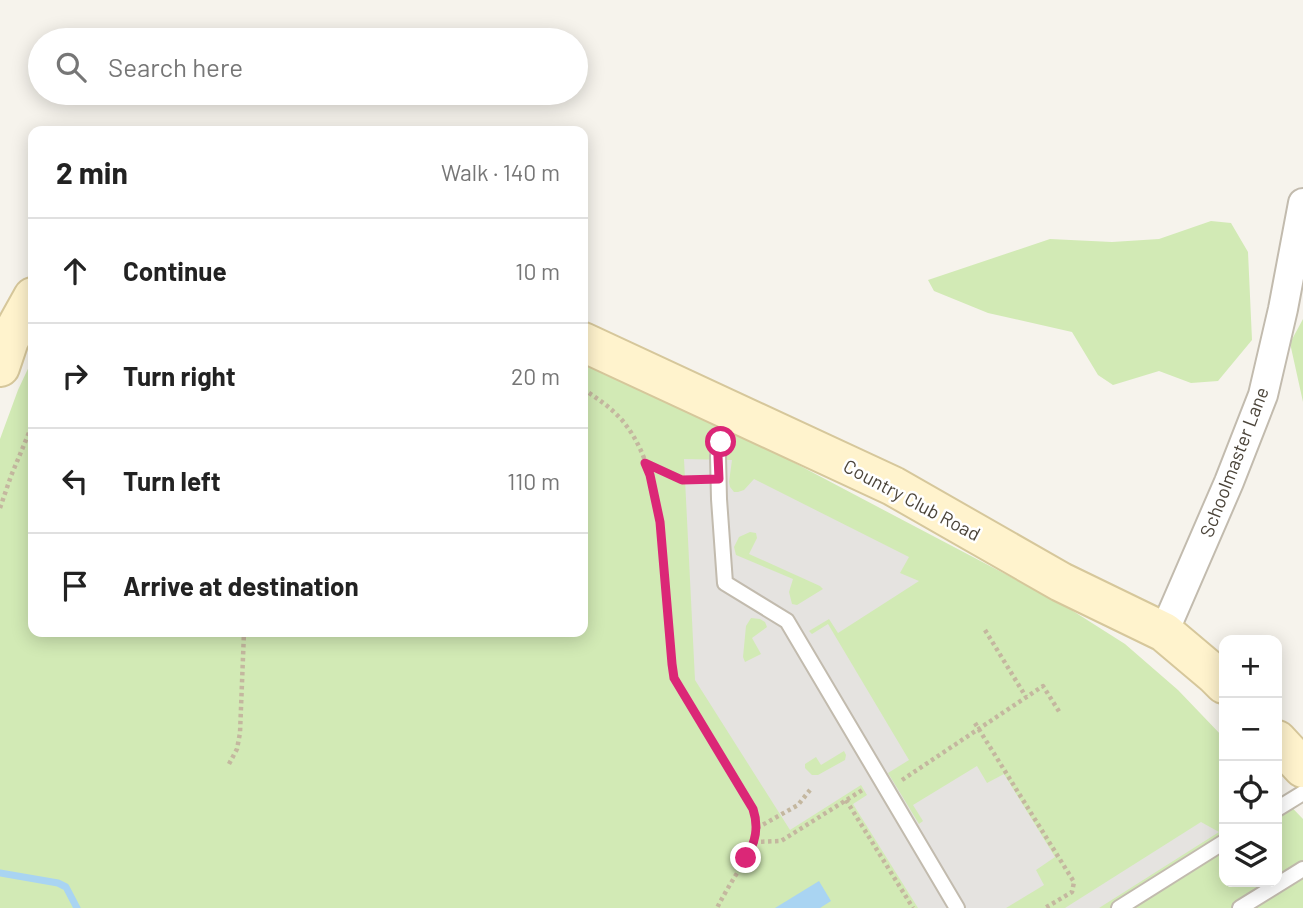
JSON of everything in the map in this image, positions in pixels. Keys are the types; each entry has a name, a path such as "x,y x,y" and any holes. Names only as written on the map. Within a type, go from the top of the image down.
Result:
{"street":[{"name":"Schoolmaster Lane","path":"1164,632 1229,482 1263,395 1303,203"},
{"path":"0,367 9,340 28,306"},
{"name":"Country Club Road","path":"588,344 893,486 1062,582 1164,632 1219,679"},
{"path":"1282,745 1303,768"}],"lane":[{"path":"735,413 721,442 718,456 725,583 788,621 957,908"},
{"path":"1282,806 1303,793"},
{"path":"1119,908 1219,845"},
{"path":"1240,908 1303,869"}],"path":[{"path":"588,393 622,420 650,475 660,522 674,678 757,820 751,850 717,908"},
{"path":"0,508 28,435"},
{"path":"645,463 682,480 719,479"},
{"path":"985,630 1026,697"},
{"path":"229,764 237,749 240,733 244,637"},
{"path":"754,842 781,841 846,800 883,785 979,729 1044,686 1060,713"},
{"path":"975,723 1074,882 1072,892 1045,908"},
{"path":"757,828 798,805 810,790"},
{"path":"846,800 913,908"}],"green space":[{"path":"1211,221 1231,223 1248,252 1252,340 1218,381 1191,383 1159,371 1113,385 1098,375 1072,332 988,313 934,291 928,280 1050,239 1112,242 1159,239"},
{"path":"1303,319 1303,402 1290,343"},
{"path":"588,359 658,391 1062,604 1125,644 1178,690 1219,733 1219,887 1282,887 1282,797 1303,819 1303,908 0,908 0,439 28,369 28,637 588,637"}],"shaded area":[{"path":"684,459 732,460 729,482 734,492 744,490 754,479 909,557 900,573 919,581 838,633 829,619 809,631 812,634 828,624 909,760 888,773 919,824 923,821 913,805 977,766 987,783 1004,774 1055,857 1036,870 1044,885 1006,908 918,908 853,804 867,795 861,785 790,830 695,680","holes":["750,532 756,533 757,538 749,554 823,589 797,605 792,604 789,592 793,579 736,555 734,547 739,537","751,618 760,619 767,627 752,638 761,654 745,662 743,657 746,626","844,751 845,760 818,775 812,775 805,768 805,764 816,757 821,765"]},
{"path":"1201,822 1219,832 1099,908 1065,908"}],"water":[{"path":"819,881 831,901 820,908 775,908"}],"waterway":[{"path":"0,873 58,883 66,887 77,908"}],"route":[{"path":"721,442 718,456 719,479 682,480 645,463 660,522 674,678 753,809 757,820 756,832 746,858"}]}
